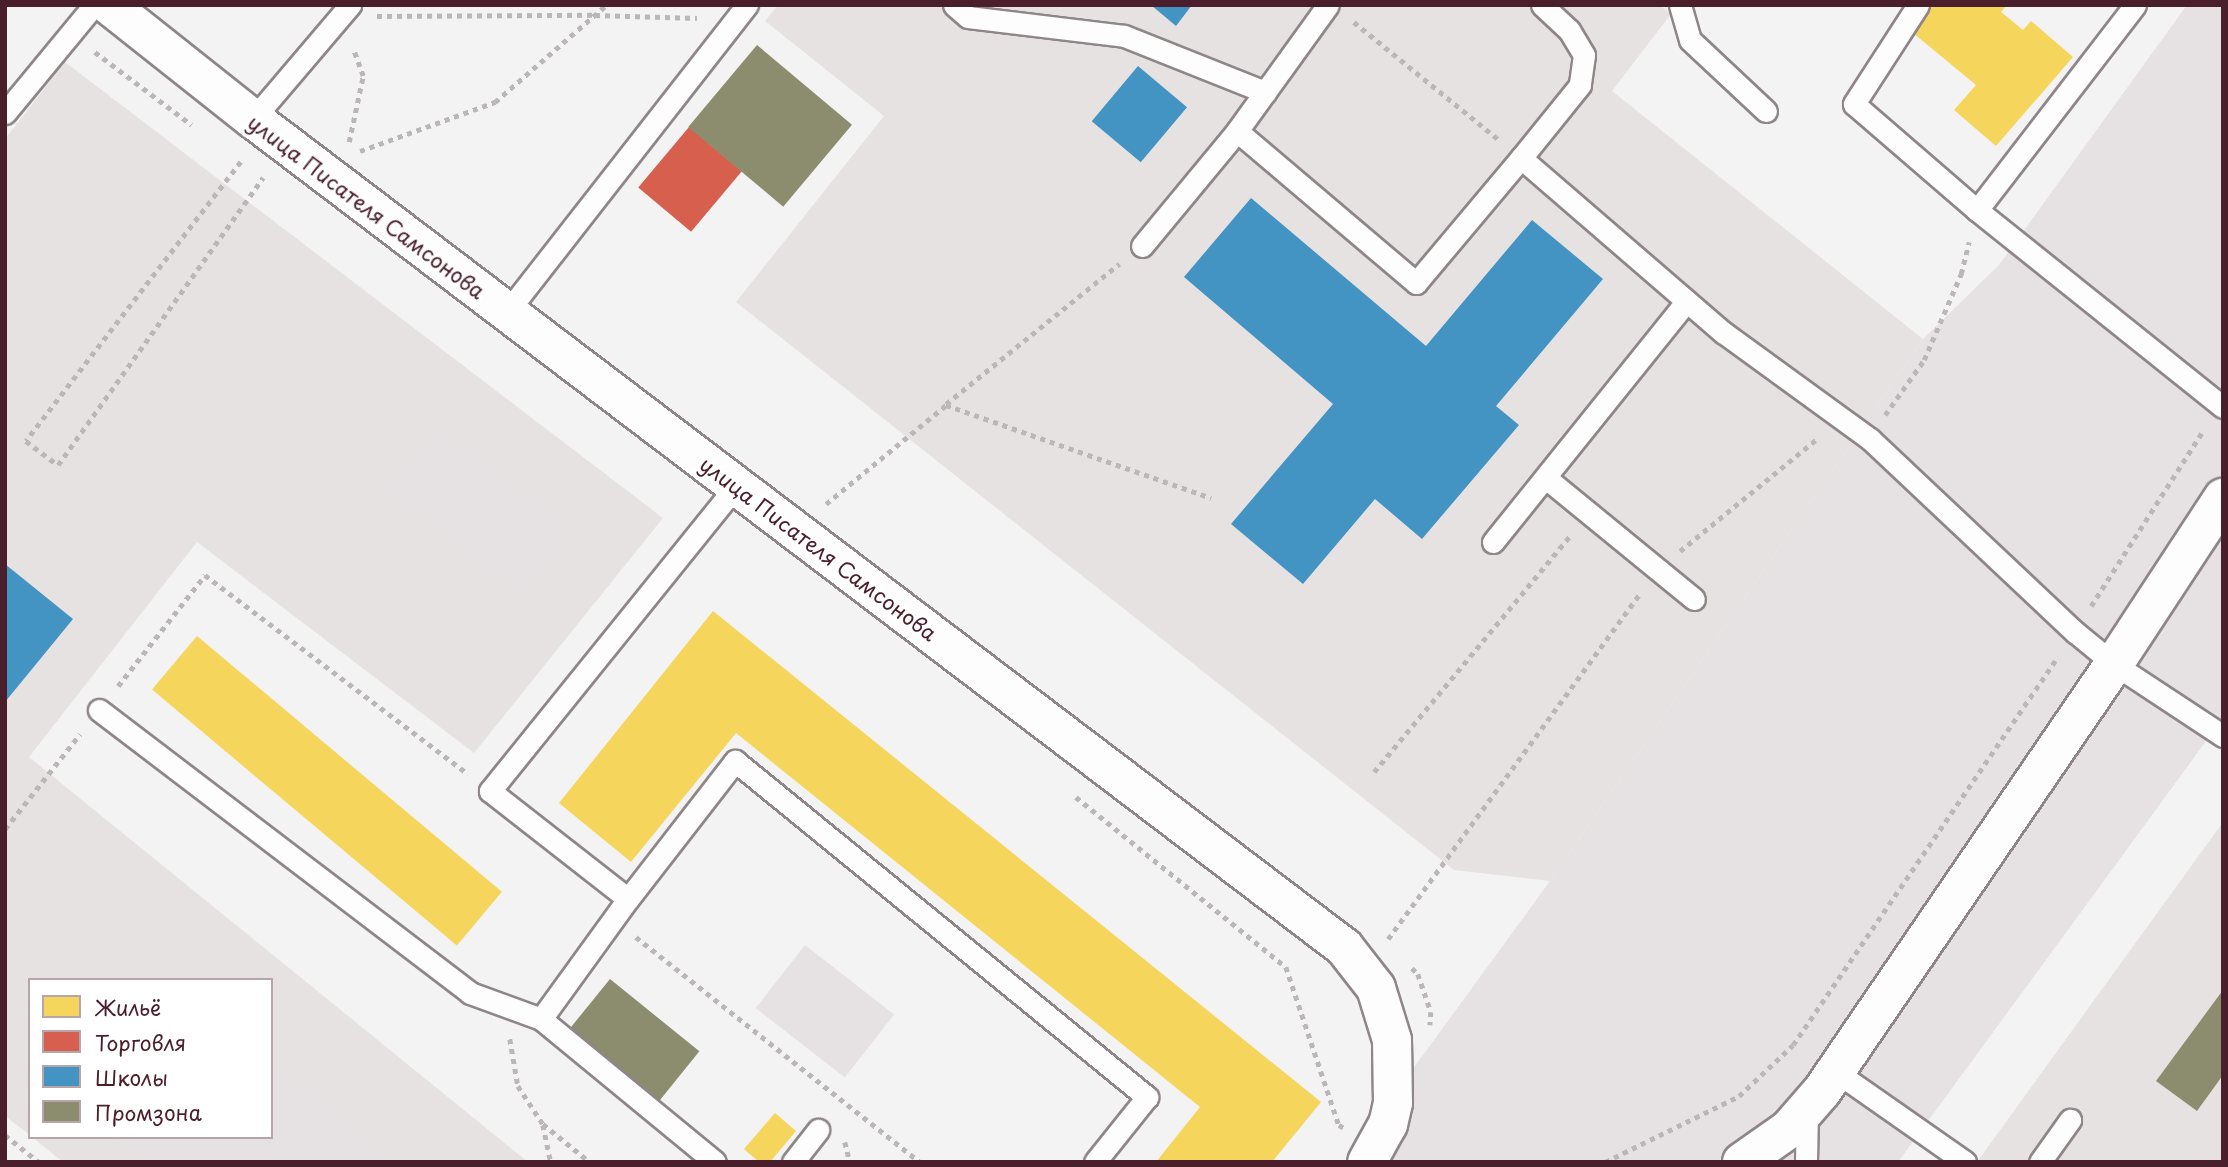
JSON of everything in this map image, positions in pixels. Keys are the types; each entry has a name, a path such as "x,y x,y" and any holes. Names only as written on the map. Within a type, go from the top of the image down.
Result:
{"street":[{"name":"улица Писателя Самсонова","path":"108,5 253,119 331,162 508,312 1355,958 1370,978 1383,1003 1392,1040 1393,1103 1372,1154"},
{"path":"1742,1162 1789,1129 1807,1111 2114,664 2223,498"}],"lane":[{"path":"5,113 94,5"},
{"path":"954,5 968,17 1124,36 1265,92"},
{"path":"1237,131 1416,283 1580,85 1584,55 1569,30 1542,5"},
{"path":"1680,5 1689,40 1766,111"},
{"path":"1918,5 1854,104 1977,210 2221,406"},
{"path":"1977,210 2135,5"},
{"path":"1142,246 1237,131 1265,92 1336,9"},
{"path":"253,119 345,11"},
{"path":"508,312 742,12"},
{"path":"1521,158 1724,332 1870,439 2074,632 2114,664 2223,736"},
{"path":"1493,542 1687,301"},
{"path":"1546,478 1693,599"},
{"path":"628,899 490,791 736,486"},
{"path":"99,710 470,993 541,1019 715,1162"},
{"path":"541,1019 628,899 735,761 1147,1097 1095,1162"},
{"path":"1835,1072 1965,1162"},
{"path":"1806,1162 1807,1111"},
{"path":"2040,1162 2070,1120"},
{"path":"793,1162 818,1130"}],"path":[{"path":"331,162 495,102 606,5"},
{"path":"1336,9 1521,158"},
{"path":"331,162 363,76 345,11 595,15 742,12"},
{"path":"69,33 198,130"},
{"path":"231,154 275,187"},
{"path":"242,162 26,441 58,465 263,178"},
{"path":"1870,439 1891,404 1924,360 1961,274 1977,210"},
{"path":"823,507 1142,246"},
{"path":"946,405 1211,498"},
{"path":"1605,1162 1739,1096 1793,1045 2074,632 2221,406"},
{"path":"1388,940 1657,569 1842,419"},
{"path":"1374,772 1588,513"},
{"path":"5,829 205,575 490,791"},
{"path":"1072,794 1286,967 1339,1125 1372,1154"},
{"path":"614,919 920,1162"},
{"path":"505,1005 518,1086 543,1124 590,1162"},
{"path":"543,1124 551,1162"},
{"path":"5,1135 39,1162"}],"shaded area":[{"path":"778,5 1660,5 1671,14 1612,91 1923,339 1550,881 1454,870 736,302 884,116 765,21"},
{"path":"2187,5 2223,5 2223,718 1898,1162 1345,1162 1550,881 1923,339 1999,265"},
{"path":"65,62 663,518 474,753 197,542 29,757 528,1162 63,1162 34,1139 273,1139 273,978 28,978 28,1133 5,1116 5,139"},
{"path":"436,422 573,529 520,598 382,491"},
{"path":"2223,822 2223,1162 1977,1162 2037,1079"},
{"path":"805,945 894,1015 845,1078 756,1008"},
{"path":"273,1060 401,1162 142,1162 113,1139 273,1139"}],"building: Жильё":[{"path":"1927,5 2007,5 2001,12 2023,30 2031,21 2073,57 1996,146 1954,110 1976,85 1907,28"},
{"path":"713,611 1321,1102 1272,1162 1156,1162 1200,1107 736,733 631,862 559,803"},
{"path":"197,636 502,892 457,945 152,690"},
{"path":"775,1113 796,1131 770,1162 759,1162 744,1149"}],"building: Торговля":[{"path":"689,127 742,171 691,232 638,188"}],"building: Школы":[{"path":"1151,5 1192,5 1176,26"},
{"path":"1138,66 1187,107 1141,162 1092,121"},
{"path":"1251,198 1426,346 1532,220 1603,279 1496,406 1519,425 1422,539 1375,499 1303,584 1231,524 1333,404 1184,277"},
{"path":"5,564 73,619 5,702"}],"building: Промзона":[{"path":"757,45 852,125 783,207 688,127"},
{"path":"610,979 699,1051 657,1104 567,1032"},
{"path":"2223,990 2223,1075 2197,1111 2156,1081"}]}
